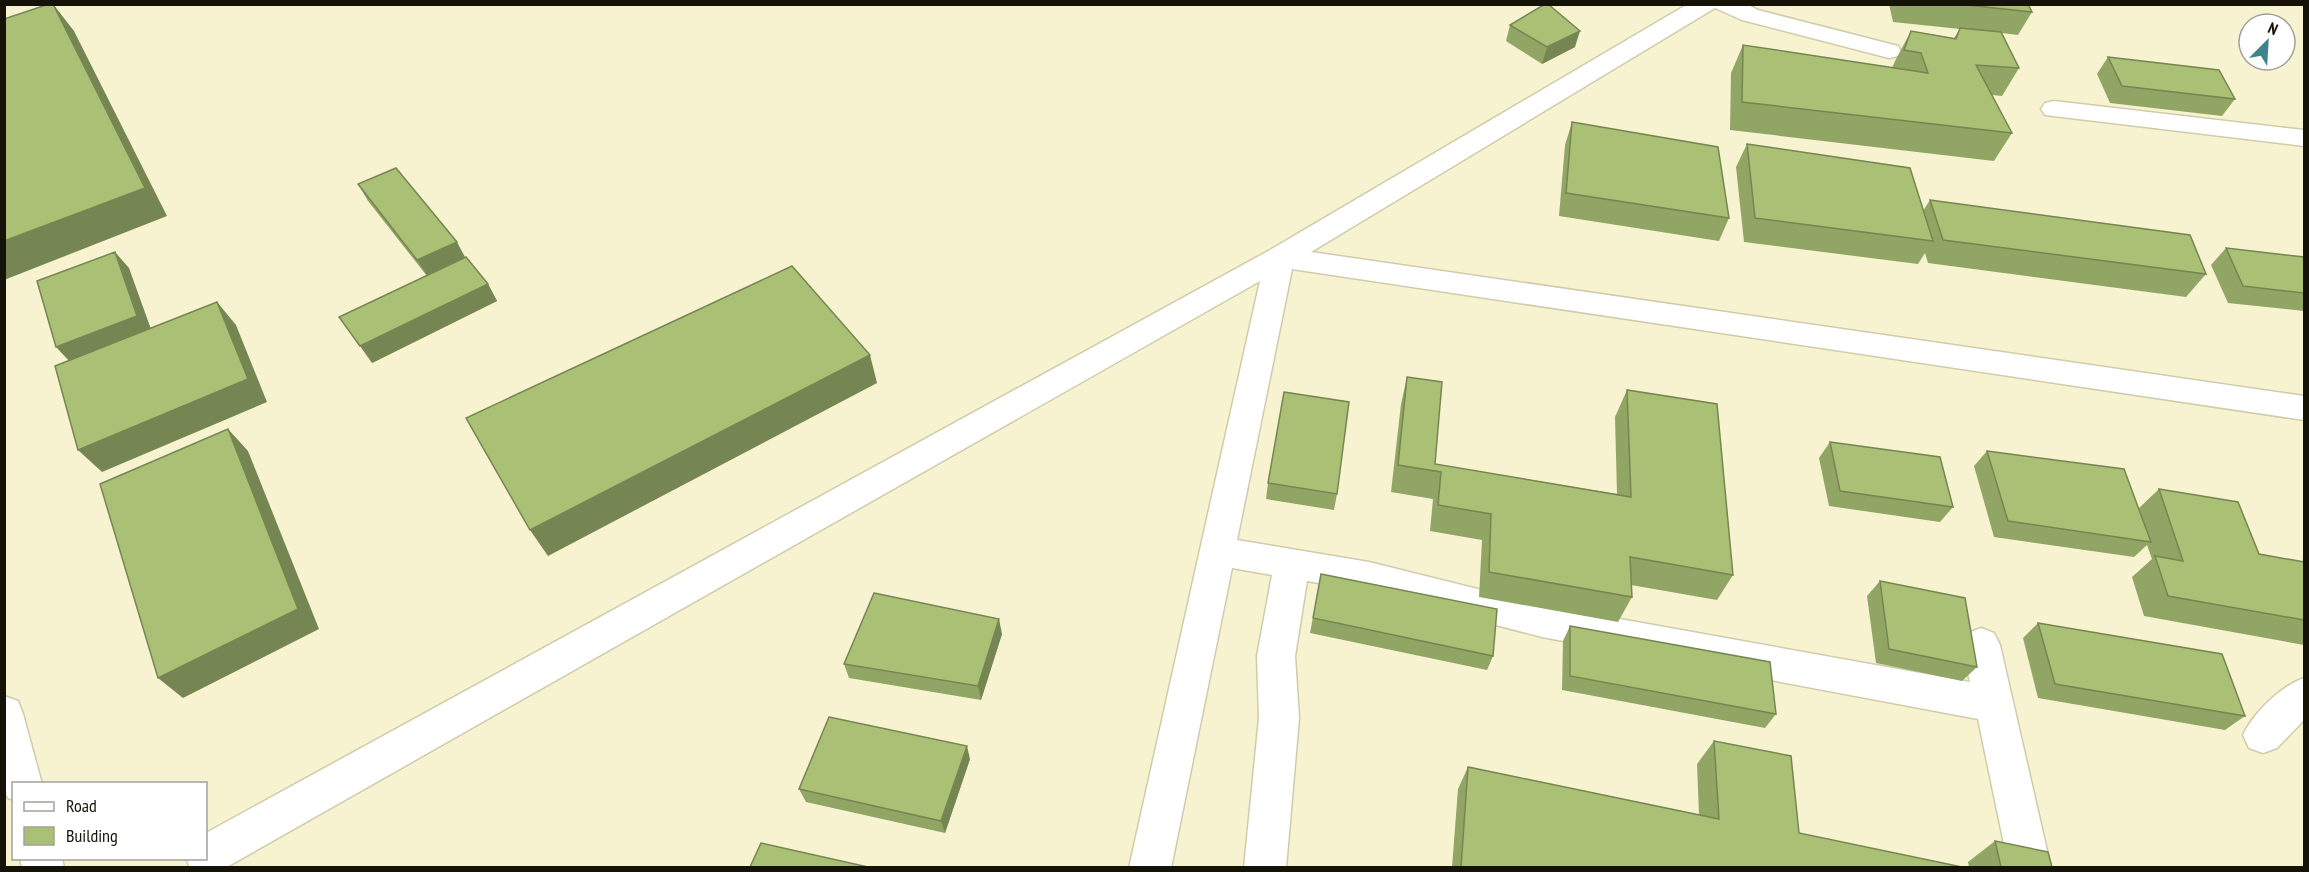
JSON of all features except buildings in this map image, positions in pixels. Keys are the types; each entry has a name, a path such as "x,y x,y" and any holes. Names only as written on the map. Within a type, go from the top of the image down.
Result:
{"street":[{"path":"207,854 1280,257 1708,5 1889,51"},
{"path":"2054,110 2304,138"},
{"path":"1280,257 2304,408"},
{"path":"1150,867 1280,257"},
{"path":"1217,551 1369,577 1542,621 1994,704"},
{"path":"1265,867 1279,718 1276,656 1292,564"},
{"path":"1981,645 2030,867"},
{"path":"2263,735 2304,695"},
{"path":"4,714 22,782"}]}
